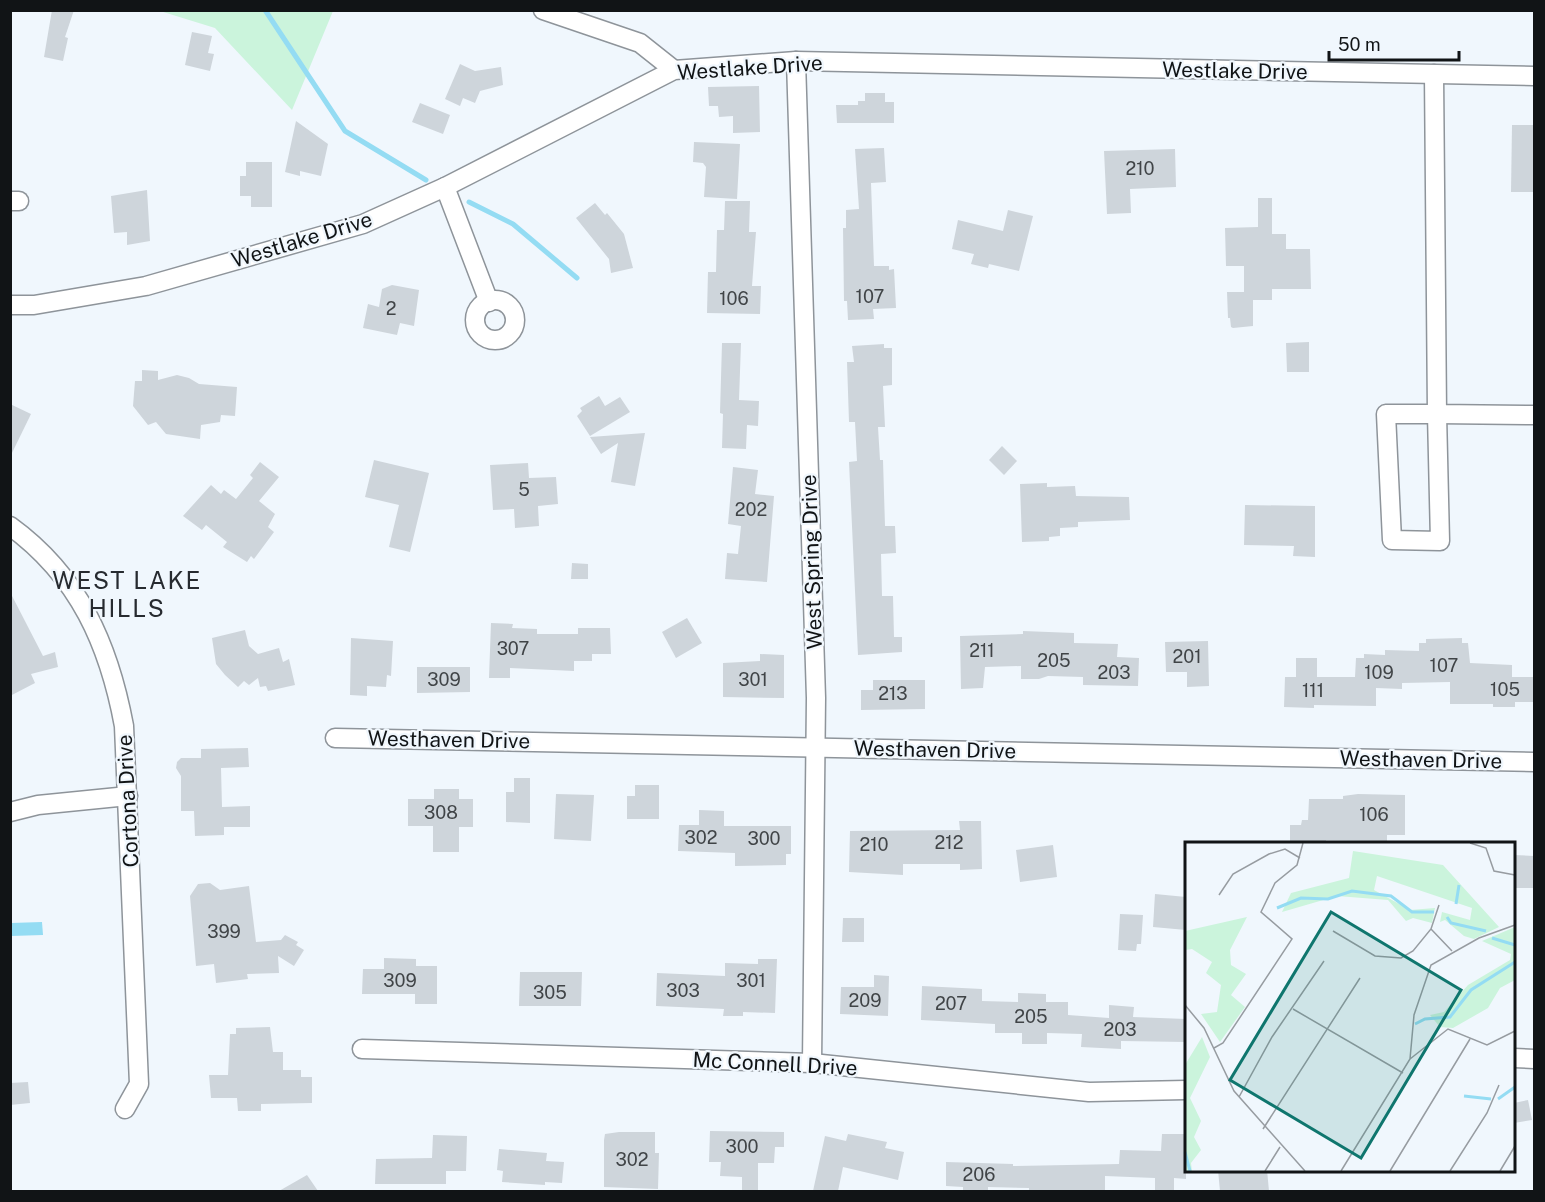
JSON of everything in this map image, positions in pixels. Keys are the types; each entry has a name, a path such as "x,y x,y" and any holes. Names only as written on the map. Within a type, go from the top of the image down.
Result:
{"street":[{"path":"543,10 640,43 674,70"},
{"name":"Westlake Drive","path":"10,305 34,305 164,281 363,224 445,187 674,70 796,61 1534,76"},
{"name":"West Spring Drive","path":"796,61 817,748 812,1063"},
{"path":"1434,74 1437,414 1440,541 1392,540 1386,414 1437,414 1534,415"},
{"path":"445,187 489,302"},
{"name":"Cortona Drive","path":"10,526 36,547 74,592 95,624 117,690 124,726 128,796 139,1084 125,1109"},
{"name":"Westhaven Drive","path":"335,738 1534,762"},
{"path":"10,812 38,805 128,796"},
{"name":"Mc Connell Drive","path":"362,1049 812,1063 1089,1092 1185,1090"},
{"path":"1515,1058 1534,1059"}],"green space":[{"path":"160,11 333,11 292,110 215,28"}],"water":[{"path":"42,922 43,935 11,936 11,923"}],"building":[{"path":"52,10 74,10 65,37 68,38 63,61 44,57"},
{"path":"192,32 212,36 208,53 214,54 210,71 185,65"},
{"path":"460,64 475,71 501,67 503,85 480,91 475,103 463,98 460,106 445,99"},
{"path":"759,86 760,132 733,133 733,116 719,117 718,106 709,106 708,87"},
{"path":"865,93 885,93 885,102 894,102 894,123 837,123 836,105 858,105 858,101 865,101"},
{"path":"420,103 450,115 443,134 412,122"},
{"path":"296,121 328,144 321,176 300,171 300,176 285,172"},
{"path":"1512,125 1534,125 1534,192 1511,192"},
{"path":"694,142 740,144 737,199 704,197 706,167 703,163 693,162"},
{"path":"884,148 886,182 871,183 874,266 889,266 889,270 894,269 896,308 873,309 874,319 848,320 847,301 844,301 843,228 846,228 846,210 859,209 855,149"},
{"path":"1175,149 1176,187 1130,189 1131,213 1107,214 1104,151"},
{"path":"246,162 272,162 272,207 251,207 251,196 240,196 240,176 246,176"},
{"path":"147,190 150,241 127,245 127,232 114,233 111,196"},
{"path":"1258,198 1272,198 1272,234 1286,234 1286,249 1310,249 1311,289 1272,289 1272,300 1253,300 1253,326 1233,328 1228,318 1227,292 1244,292 1244,266 1226,266 1225,228 1258,227"},
{"path":"725,201 750,201 749,232 756,232 752,286 761,286 760,314 707,313 708,272 716,272 717,230 724,230"},
{"path":"595,203 605,215 607,213 624,234 633,268 611,273 609,259 576,218"},
{"path":"1008,210 1033,216 1019,271 989,264 988,268 971,264 974,254 952,249 958,220 1003,231"},
{"path":"392,285 419,290 414,326 400,323 397,335 363,328 368,304 379,307 382,289"},
{"path":"1309,342 1309,372 1287,372 1286,343"},
{"path":"722,343 741,343 739,400 759,401 758,426 747,425 746,449 722,448 723,414 720,413"},
{"path":"884,344 884,348 892,348 892,385 883,386 885,427 878,427 880,460 883,460 885,526 895,526 896,553 881,554 882,596 893,596 894,637 902,637 902,652 858,655 849,462 857,461 855,422 849,422 847,362 854,362 852,346"},
{"path":"142,370 158,371 158,380 177,375 199,384 237,387 235,416 221,415 220,422 201,425 200,439 166,434 156,422 148,425 133,406 135,381 142,381"},
{"path":"599,396 605,406 620,397 630,412 590,436 577,416 582,411 580,408"},
{"path":"10,404 31,414 10,457"},
{"path":"645,433 635,486 611,482 618,443 601,454 590,437"},
{"path":"1002,446 1017,461 1004,475 989,460"},
{"path":"374,460 429,473 410,552 389,547 399,505 365,497"},
{"path":"260,462 279,477 259,501 275,514 268,527 274,532 254,559 251,556 247,562 223,547 227,542 206,525 202,530 183,516 211,485 221,494 224,490 236,499 253,478 250,475"},
{"path":"528,463 529,478 556,477 558,504 538,506 539,526 515,528 514,509 493,510 490,465"},
{"path":"733,467 758,470 755,494 774,496 767,582 725,579 727,553 738,554 741,526 728,524"},
{"path":"1047,483 1047,487 1075,486 1076,496 1129,497 1130,520 1078,522 1078,527 1060,528 1060,536 1049,537 1049,541 1022,542 1020,484"},
{"path":"1245,505 1315,506 1315,557 1293,556 1294,546 1244,545"},
{"path":"572,563 588,564 588,579 571,579"},
{"path":"10,592 43,656 55,652 58,667 31,674 35,683 10,696"},
{"path":"687,618 702,643 676,658 662,632"},
{"path":"491,623 513,624 512,628 537,629 537,634 578,634 578,628 610,628 611,654 592,654 592,661 574,661 574,671 510,668 510,678 489,678"},
{"path":"245,630 249,646 258,654 279,648 283,662 289,659 295,685 268,691 266,686 260,687 258,678 249,685 244,681 238,687 225,675 216,664 212,638"},
{"path":"1023,631 1074,633 1074,643 1118,644 1117,657 1139,658 1138,686 1083,685 1083,677 1048,676 1039,679 1021,679 1021,666 985,667 983,688 961,689 960,636 1023,634"},
{"path":"351,638 393,641 391,676 387,675 386,687 367,686 367,696 350,695"},
{"path":"1462,638 1462,643 1468,643 1470,663 1512,665 1512,677 1533,677 1533,702 1515,702 1515,707 1493,707 1493,704 1450,704 1450,682 1402,683 1402,689 1376,688 1376,706 1284,707 1285,677 1296,677 1296,658 1317,658 1317,677 1355,677 1356,658 1364,658 1364,654 1385,655 1385,650 1419,651 1419,643 1426,643 1426,639"},
{"path":"1208,641 1209,686 1187,687 1187,672 1166,672 1165,642"},
{"path":"760,654 784,655 784,698 723,697 723,663 760,661"},
{"path":"417,667 470,667 470,692 417,693"},
{"path":"873,680 925,680 925,709 861,710 861,690 873,690"},
{"path":"248,748 249,767 221,768 222,807 250,806 250,827 224,827 224,835 195,836 194,811 181,811 181,776 176,768 177,762 181,758 201,758 201,749"},
{"path":"514,778 530,778 530,823 506,822 506,792 514,792"},
{"path":"635,785 659,785 659,819 627,819 627,796 635,796"},
{"path":"434,789 459,789 459,799 473,799 473,827 459,827 459,852 433,852 433,826 408,826 408,799 434,799"},
{"path":"556,794 594,795 591,841 554,839"},
{"path":"1405,795 1405,835 1387,835 1387,841 1290,841 1290,825 1301,825 1302,820 1308,820 1309,799 1343,799 1343,796"},
{"path":"699,810 724,811 724,826 791,826 791,854 786,854 786,865 735,866 735,853 678,851 679,825 699,825"},
{"path":"959,821 981,821 982,869 960,870 960,864 903,864 903,875 849,872 850,831 960,830"},
{"path":"1053,845 1057,877 1020,882 1016,850"},
{"path":"1515,855 1534,856 1534,888 1515,888"},
{"path":"210,883 220,890 249,886 256,942 281,940 285,935 298,942 296,945 304,950 294,966 278,956 279,973 247,974 248,979 216,983 214,964 196,966 190,896 198,884"},
{"path":"1155,894 1185,897 1185,930 1153,927"},
{"path":"1120,914 1143,915 1141,944 1137,944 1136,951 1118,950"},
{"path":"843,918 864,918 864,942 842,942"},
{"path":"384,958 416,959 416,966 437,966 437,1004 415,1004 415,994 362,994 363,969 384,969"},
{"path":"758,959 777,959 775,1013 743,1012 743,1016 723,1016 724,1009 656,1006 657,973 725,976 725,963 758,964"},
{"path":"520,972 582,972 581,1006 519,1006"},
{"path":"874,975 889,976 888,1016 840,1014 841,987 874,987"},
{"path":"922,986 982,989 982,1001 1018,1002 1018,993 1046,994 1046,1002 1068,1002 1068,1015 1109,1018 1109,1005 1134,1007 1133,1017 1185,1019 1185,1042 1121,1041 1121,1049 1081,1047 1082,1034 1047,1033 1047,1044 1022,1044 1022,1033 995,1033 995,1024 921,1020"},
{"path":"270,1027 273,1052 283,1052 283,1070 301,1070 301,1077 312,1077 312,1103 261,1104 261,1111 238,1111 237,1098 211,1098 209,1075 228,1075 230,1034 236,1034 236,1028"},
{"path":"28,1082 30,1103 10,1105 10,1083"},
{"path":"1528,1100 1532,1120 1515,1123 1515,1103"},
{"path":"710,1131 784,1132 784,1147 775,1147 774,1163 758,1163 758,1191 742,1191 742,1177 720,1176 721,1162 709,1162"},
{"path":"655,1132 655,1153 659,1153 658,1189 604,1187 605,1134"},
{"path":"848,1134 887,1142 885,1148 904,1152 898,1180 843,1167 838,1191 813,1191 825,1136 846,1141"},
{"path":"1162,1134 1185,1134 1186,1179 1174,1178 1174,1191 1155,1190 1155,1178 1105,1176 1105,1191 1029,1191 1029,1188 988,1187 988,1191 963,1191 963,1187 946,1186 946,1162 1013,1164 1013,1166 1119,1164 1120,1150 1161,1151"},
{"path":"433,1135 467,1136 466,1171 446,1171 446,1184 375,1184 376,1159 432,1158"},
{"path":"499,1149 547,1153 546,1161 564,1162 562,1183 545,1182 545,1185 502,1182 503,1171 497,1170"},
{"path":"1218,1172 1267,1172 1269,1191 1220,1191"},
{"path":"307,1175 318,1191 279,1191"}],"waterway":[{"path":"265,10 345,131 426,180"},
{"path":"469,202 513,224 577,278"}],"district":[{"name":"WEST LAKE HILLS","path":"127,595"}]}
